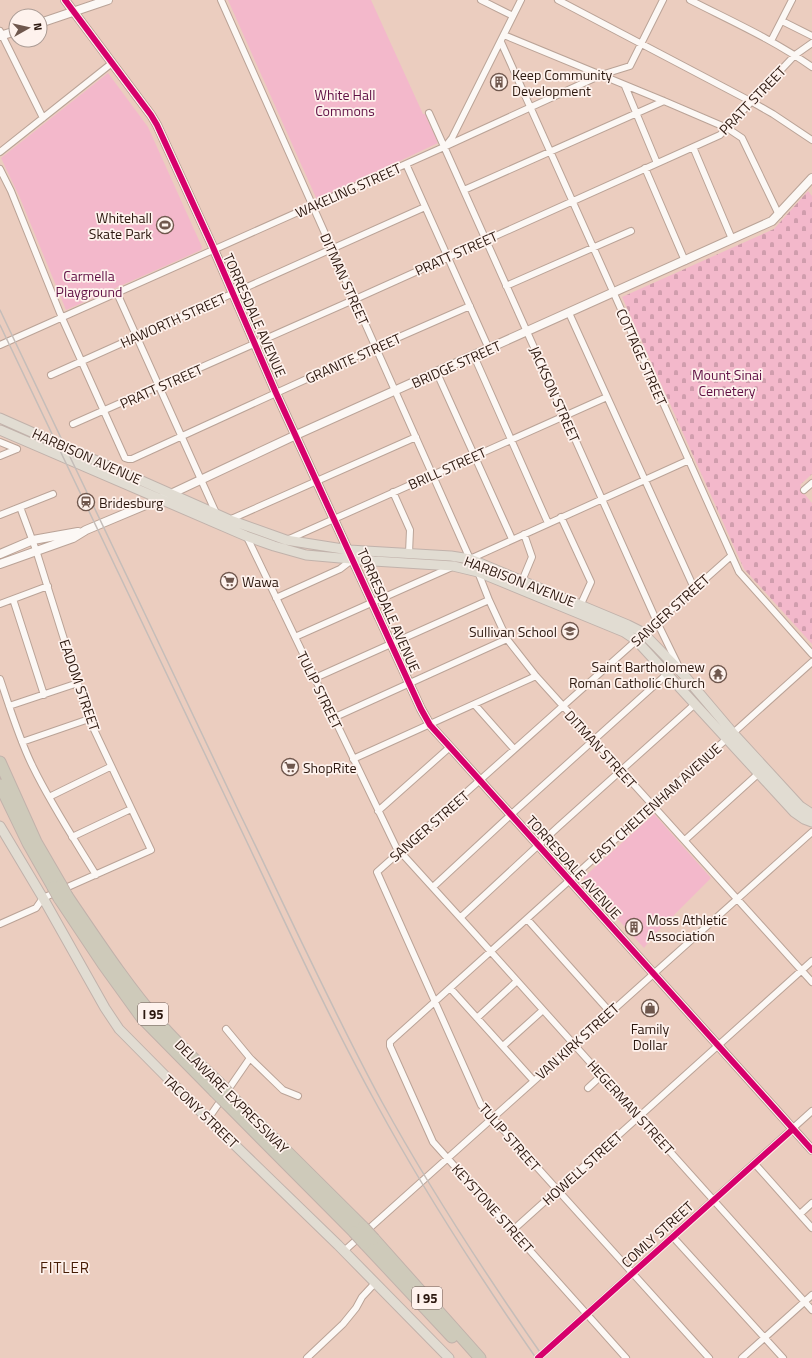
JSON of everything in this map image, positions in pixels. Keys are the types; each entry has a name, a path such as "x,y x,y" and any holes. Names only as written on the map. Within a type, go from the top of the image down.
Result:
{"highway":[{"name":"DELAWARE EXPRESSWAY","path":"0,762 36,842 63,897 162,1026 229,1100 369,1241 480,1358"},
{"name":"DELAWARE EXPRESSWAY","path":"0,785 28,843 57,886"},
{"name":"DELAWARE EXPRESSWAY","path":"369,1241 471,1358"}],"main road":[{"name":"TORRESDALE AVENUE","path":"65,0 157,125 214,250 276,393 335,519 409,684 430,724 812,1150"},
{"path":"48,20 108,0"},
{"name":"BRIDGE STREET","path":"0,564 73,538 86,530 160,499 296,435 395,392 772,221 812,178"},
{"name":"HARBISON AVENUE","path":"0,418 216,513 274,546 306,555 453,566 478,572 624,632 636,640 695,704 730,736 800,806 812,814"},
{"name":"HARBISON AVENUE","path":"0,430 221,524 286,540 349,550 455,556 470,559 580,604 644,633 683,674 759,773 794,812 804,819 812,822"},
{"name":"BRIDGE STREET","path":"0,554 32,540 86,530"},
{"path":"453,566 455,556"},
{"path":"470,559 478,572"},
{"name":"TACONY STREET","path":"1,832 43,898 116,1025 138,1049 344,1251 449,1358"}],"street":[{"name":"DITMAN STREET","path":"221,0 470,559"},
{"path":"481,0 513,16"},
{"path":"444,147 453,137 521,0"},
{"path":"558,0 774,114 812,140"},
{"name":"WAKELING STREET","path":"0,345 530,109 601,75 630,66 664,0"},
{"path":"690,0 771,41 812,67"},
{"path":"771,41 792,0"},
{"path":"782,21 812,36"},
{"path":"1,34 43,118"},
{"path":"504,35 727,128 742,138 779,215"},
{"name":"COTTAGE STREET","path":"501,42 739,572 812,654"},
{"name":"PRATT STREET","path":"73,424 354,300 720,135 795,55 812,42"},
{"path":"0,152 112,63"},
{"path":"625,86 658,163"},
{"path":"464,190 664,101"},
{"name":"JACKSON STREET","path":"429,113 657,622 683,674"},
{"path":"693,147 732,239"},
{"path":"406,164 490,349"},
{"path":"645,168 685,261"},
{"path":"0,169 11,191 62,318 104,411"},
{"name":"HAWORTH STREET","path":"52,375 425,207"},
{"path":"506,286 631,231"},
{"path":"118,293 216,513"},
{"name":"GRANITE STREET","path":"104,411 125,458 132,459 376,347 470,306"},
{"path":"569,313 694,588"},
{"path":"474,356 548,523"},
{"path":"437,372 512,539"},
{"name":"BRILL STREET","path":"286,540 607,397"},
{"path":"221,524 416,437"},
{"path":"0,442 17,449 0,456"},
{"path":"470,559 689,460"},
{"path":"804,490 812,483"},
{"path":"393,492 410,530 409,553"},
{"path":"0,515 53,494"},
{"name":"EADOM STREET","path":"20,507 48,586 89,719 151,850 96,874"},
{"path":"562,517 591,582 580,604"},
{"name":"TULIP STREET","path":"247,531 276,598 333,718 378,811 400,852"},
{"path":"522,581 532,557 524,534"},
{"name":"SANGER STREET","path":"377,872 731,556"},
{"path":"276,598 340,569 353,559"},
{"path":"295,637 453,566"},
{"name":"DITMAN STREET","path":"478,572 507,639 536,676 812,982"},
{"path":"0,604 48,586"},
{"path":"13,599 44,695"},
{"path":"315,678 489,600"},
{"path":"333,718 507,639"},
{"name":"EAST CHELTENHAM AVENUE","path":"391,1041 812,662"},
{"path":"433,887 667,674"},
{"path":"353,759 536,676"},
{"path":"0,679 22,742 33,767 72,837 96,874 43,898 36,908 0,924"},
{"path":"9,706 78,683"},
{"path":"475,704 514,749"},
{"path":"461,917 695,704"},
{"path":"22,742 89,719"},
{"path":"378,811 450,747"},
{"path":"49,797 110,766"},
{"path":"685,840 759,773"},
{"path":"72,837 131,809"},
{"name":"VAN KIRK STREET","path":"344,1251 493,1118 533,1080 812,832"},
{"name":"HEGERMAN STREET","path":"400,852 461,917 812,1310"},
{"name":"TULIP STREET","path":"377,872 481,1105 709,1358"},
{"path":"527,918 610,1012"},
{"name":"HOWELL STREET","path":"513,1230 812,961"},
{"path":"477,1018 518,981"},
{"path":"450,988 533,1080"},
{"path":"503,1046 543,1010"},
{"path":"226,1028 250,1058 283,1090 298,1096"},
{"name":"KEYSTONE STREET","path":"391,1041 390,1046 433,1142 626,1358"},
{"path":"208,1119 250,1058"},
{"path":"588,1088 602,1075"},
{"name":"COMLY STREET","path":"538,1358 755,1164 812,1111"},
{"path":"755,1164 812,1228"},
{"path":"800,1214 812,1203"},
{"path":"673,1237 783,1358"},
{"path":"307,1358 343,1324 356,1308 362,1297 375,1283"},
{"path":"742,1358 812,1295"}],"green space":[{"name":"White Hall Commons","path":"228,0 371,0 423,114 425,114 438,143 317,200"},
{"name":"Carmella Playground","path":"108,73 148,127 202,247 201,250 66,310 20,198 1,158"},
{"name":"Mount Sinai Cemetery","path":"808,191 812,196 812,474 800,485 803,489 800,489 812,503 812,644 744,569 622,297 774,229"},
{"path":"654,814 711,878 653,936 644,948 584,882 584,877"}],"railway":[{"path":"0,310 240,814 363,1067 439,1200 501,1296 544,1358"},
{"path":"0,325 339,1034 395,1138 433,1202 473,1265 536,1358"}],"cycle path":[{"path":"65,0 157,125 212,245 276,393 421,709 430,725 812,1150"},
{"path":"538,1358 793,1129"}],"place":[{"name":"Keep Community Development","path":"499,82"},
{"name":"Whitehall Skate Park","path":"165,225"},
{"name":"Bridesburg","path":"86,502"},
{"name":"Wawa","path":"229,581"},
{"name":"Sullivan School","path":"570,631"},
{"name":"Saint Bartholomew Roman Catholic Church","path":"718,674"},
{"name":"ShopRite","path":"290,767"},
{"name":"Moss Athletic Association","path":"634,927"},
{"name":"Family Dollar","path":"650,1008"}],"district":[{"name":"FITLER","path":"65,1267"}]}
